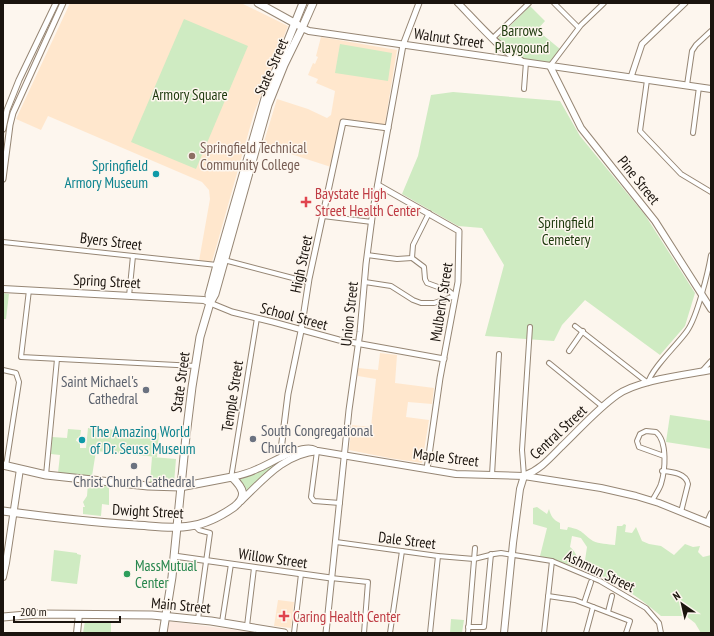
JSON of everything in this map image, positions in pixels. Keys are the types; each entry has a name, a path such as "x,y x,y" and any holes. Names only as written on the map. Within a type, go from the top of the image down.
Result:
{"main road":[{"path":"258,3 302,28"},
{"name":"State Street","path":"163,633 172,577 186,428 200,337 210,303 215,294 276,77 303,3"},
{"name":"State Street","path":"210,303 209,295 258,120 276,77 302,28 313,3"},
{"path":"458,3 493,38 515,57 526,62"},
{"name":"Walnut Street","path":"302,28 313,32 711,89"},
{"path":"493,38 501,50 502,59"},
{"name":"Pine Street","path":"550,66 581,128 650,214 702,292 711,309"},
{"name":"Spring Street","path":"3,289 204,300 210,303"},
{"name":"Central Street","path":"504,633 520,489 524,476 534,472 544,464 603,407 621,393 648,383 711,370"},
{"name":"Maple Street","path":"5,465 46,475 148,486 180,487 232,478 304,449 311,448 317,451 463,474 524,476 601,488 652,501 709,523"},
{"name":"Dwight Street","path":"3,511 90,522 177,527 195,526 215,518 240,502 269,473 283,462 299,455 317,451"},
{"path":"3,577 20,469"},
{"path":"232,478 242,489 243,494 240,502"},
{"name":"Main Street","path":"3,616 33,614 79,614 165,616 222,622 284,633"},
{"path":"77,633 79,614"}],"street":[{"path":"9,132 3,130 6,113 16,86 56,3"},
{"path":"3,179 9,132 14,113 63,3"},
{"name":"Union Street","path":"326,633 349,410 372,222 403,44 419,3"},
{"path":"493,38 529,3"},
{"path":"554,3 578,27"},
{"path":"550,66 578,27 604,3"},
{"path":"631,77 642,44 685,3"},
{"path":"687,85 692,51 711,31"},
{"path":"524,89 526,62"},
{"path":"647,80 640,131 681,174 711,192"},
{"path":"693,133 699,87"},
{"name":"High Street","path":"283,457 281,450 287,404 301,330 308,282 343,122 388,128"},
{"name":"Mulberry Street","path":"378,185 459,231 459,273 427,469"},
{"path":"412,258 413,245 429,213"},
{"path":"323,216 372,222"},
{"name":"Byers Street","path":"3,242 217,265"},
{"path":"368,255 397,259 412,258 424,267 424,279 427,283 449,291 455,296"},
{"path":"576,326 648,383 652,374 690,326 702,292 711,255"},
{"path":"129,296 134,256"},
{"path":"224,260 308,282"},
{"path":"707,274 711,270"},
{"path":"365,282 392,287 413,300 421,303 434,303 455,296"},
{"path":"29,290 21,357 196,366"},
{"name":"School Street","path":"210,303 232,312 358,345 444,359"},
{"name":"Temple Street","path":"232,478 258,318"},
{"path":"524,476 522,450 530,327"},
{"path":"569,351 583,331"},
{"path":"492,475 499,354"},
{"path":"46,475 58,359"},
{"path":"702,372 711,361"},
{"path":"549,363 603,407"},
{"path":"3,370 16,373 19,382 5,465"},
{"path":"652,501 660,485 664,456 662,441 658,433 648,430 639,436 637,441 639,447 664,456"},
{"path":"317,451 311,497 314,501 340,504"},
{"path":"662,471 679,474 685,477 688,484 681,512"},
{"path":"709,523 711,513"},
{"path":"195,526 199,530 210,533 198,619"},
{"name":"Dale Street","path":"336,542 438,556 474,559"},
{"path":"468,633 475,548"},
{"path":"390,633 402,551"},
{"path":"468,627 484,627 491,554"},
{"name":"Ashmun Street","path":"474,559 491,554 512,555 552,561 600,581 646,608 659,622 661,633"},
{"name":"Willow Street","path":"174,556 254,568 368,582 364,633"},
{"path":"430,633 438,556"},
{"path":"544,633 552,561"},
{"path":"222,622 231,564"},
{"path":"247,626 254,568"},
{"path":"294,633 300,574"},
{"path":"584,604 591,582"},
{"path":"548,596 575,600 630,621 626,633"},
{"path":"608,612 612,596"},
{"path":"586,633 593,607"}],"shaded area":[{"name":"Springfield Technical Community College","path":"70,3 241,3 288,26 254,113 212,262 199,261 210,199 209,190 202,182 48,116 41,130 16,119"},
{"path":"321,37 397,50 384,130 341,123 331,167 263,145 277,99 308,109 327,118 331,115 335,91 316,83 318,79 308,75 313,63 315,64 318,57 316,56"},
{"path":"380,353 397,355 395,383 434,388 432,404 408,402 406,417 429,420 422,463 349,450 352,425 371,427 376,379 358,376 358,368 378,370"},
{"name":"Caring Health Center","path":"278,600 294,602 291,628 274,626"},
{"path":"168,621 258,633 166,633"}],"green space":[{"name":"Barrows Playgound","path":"530,6 545,21 537,30 560,49 550,63 521,59 498,38"},
{"name":"Armory Square","path":"184,19 248,46 196,169 131,142"},
{"path":"340,44 392,53 388,81 335,73"},
{"name":"Springfield Cemetery","path":"453,92 560,101 580,136 645,215 695,293 685,326 660,355 585,300 562,325 554,341 485,336 504,265 482,228 458,226 402,194 418,156 431,95"},
{"path":"3,293 9,294 6,319 3,319"},
{"path":"670,415 711,421 711,449 666,442"},
{"path":"88,428 159,433 157,457 96,451 92,476 58,473 60,455 51,454 52,437 67,438 68,429 81,430 80,438 77,438 76,441 80,442 80,448 86,448"},
{"path":"152,457 176,459 174,483 150,482"},
{"path":"279,461 245,492 239,480"},
{"path":"88,483 109,486 109,505 102,504 101,516 83,514 83,507 85,507 83,502 87,496"},
{"path":"537,507 547,514 549,509 553,518 560,523 560,529 567,530 568,527 577,529 598,543 615,545 617,526 622,526 624,524 626,525 625,532 632,533 636,527 642,541 661,546 674,555 685,544 693,547 700,546 698,552 703,557 711,555 711,633 701,633 695,623 686,616 661,616 624,588 584,567 587,547 581,538 572,536 570,547 574,551 578,561 577,567 540,556 547,528 533,524 533,508"},
{"path":"54,550 77,553 81,555 77,584 51,581"},
{"path":"451,619 464,620 462,633 450,633"},
{"path":"85,621 111,622 111,633 83,633"}],"place":[{"name":"Springfield Technical Community College","path":"192,156"},
{"name":"Springfield Armory Museum","path":"156,174"},
{"name":"Baystate High Street Health Center","path":"306,202"},
{"name":"Saint Michael's Cathedral","path":"146,390"},
{"name":"South Congregational Church","path":"253,439"},
{"name":"The Amazing World of Dr. Seuss Museum","path":"82,440"},
{"name":"Christ Church Cathedral","path":"134,466"},
{"name":"MassMutual Center","path":"127,574"},
{"name":"Caring Health Center","path":"284,616"}]}
